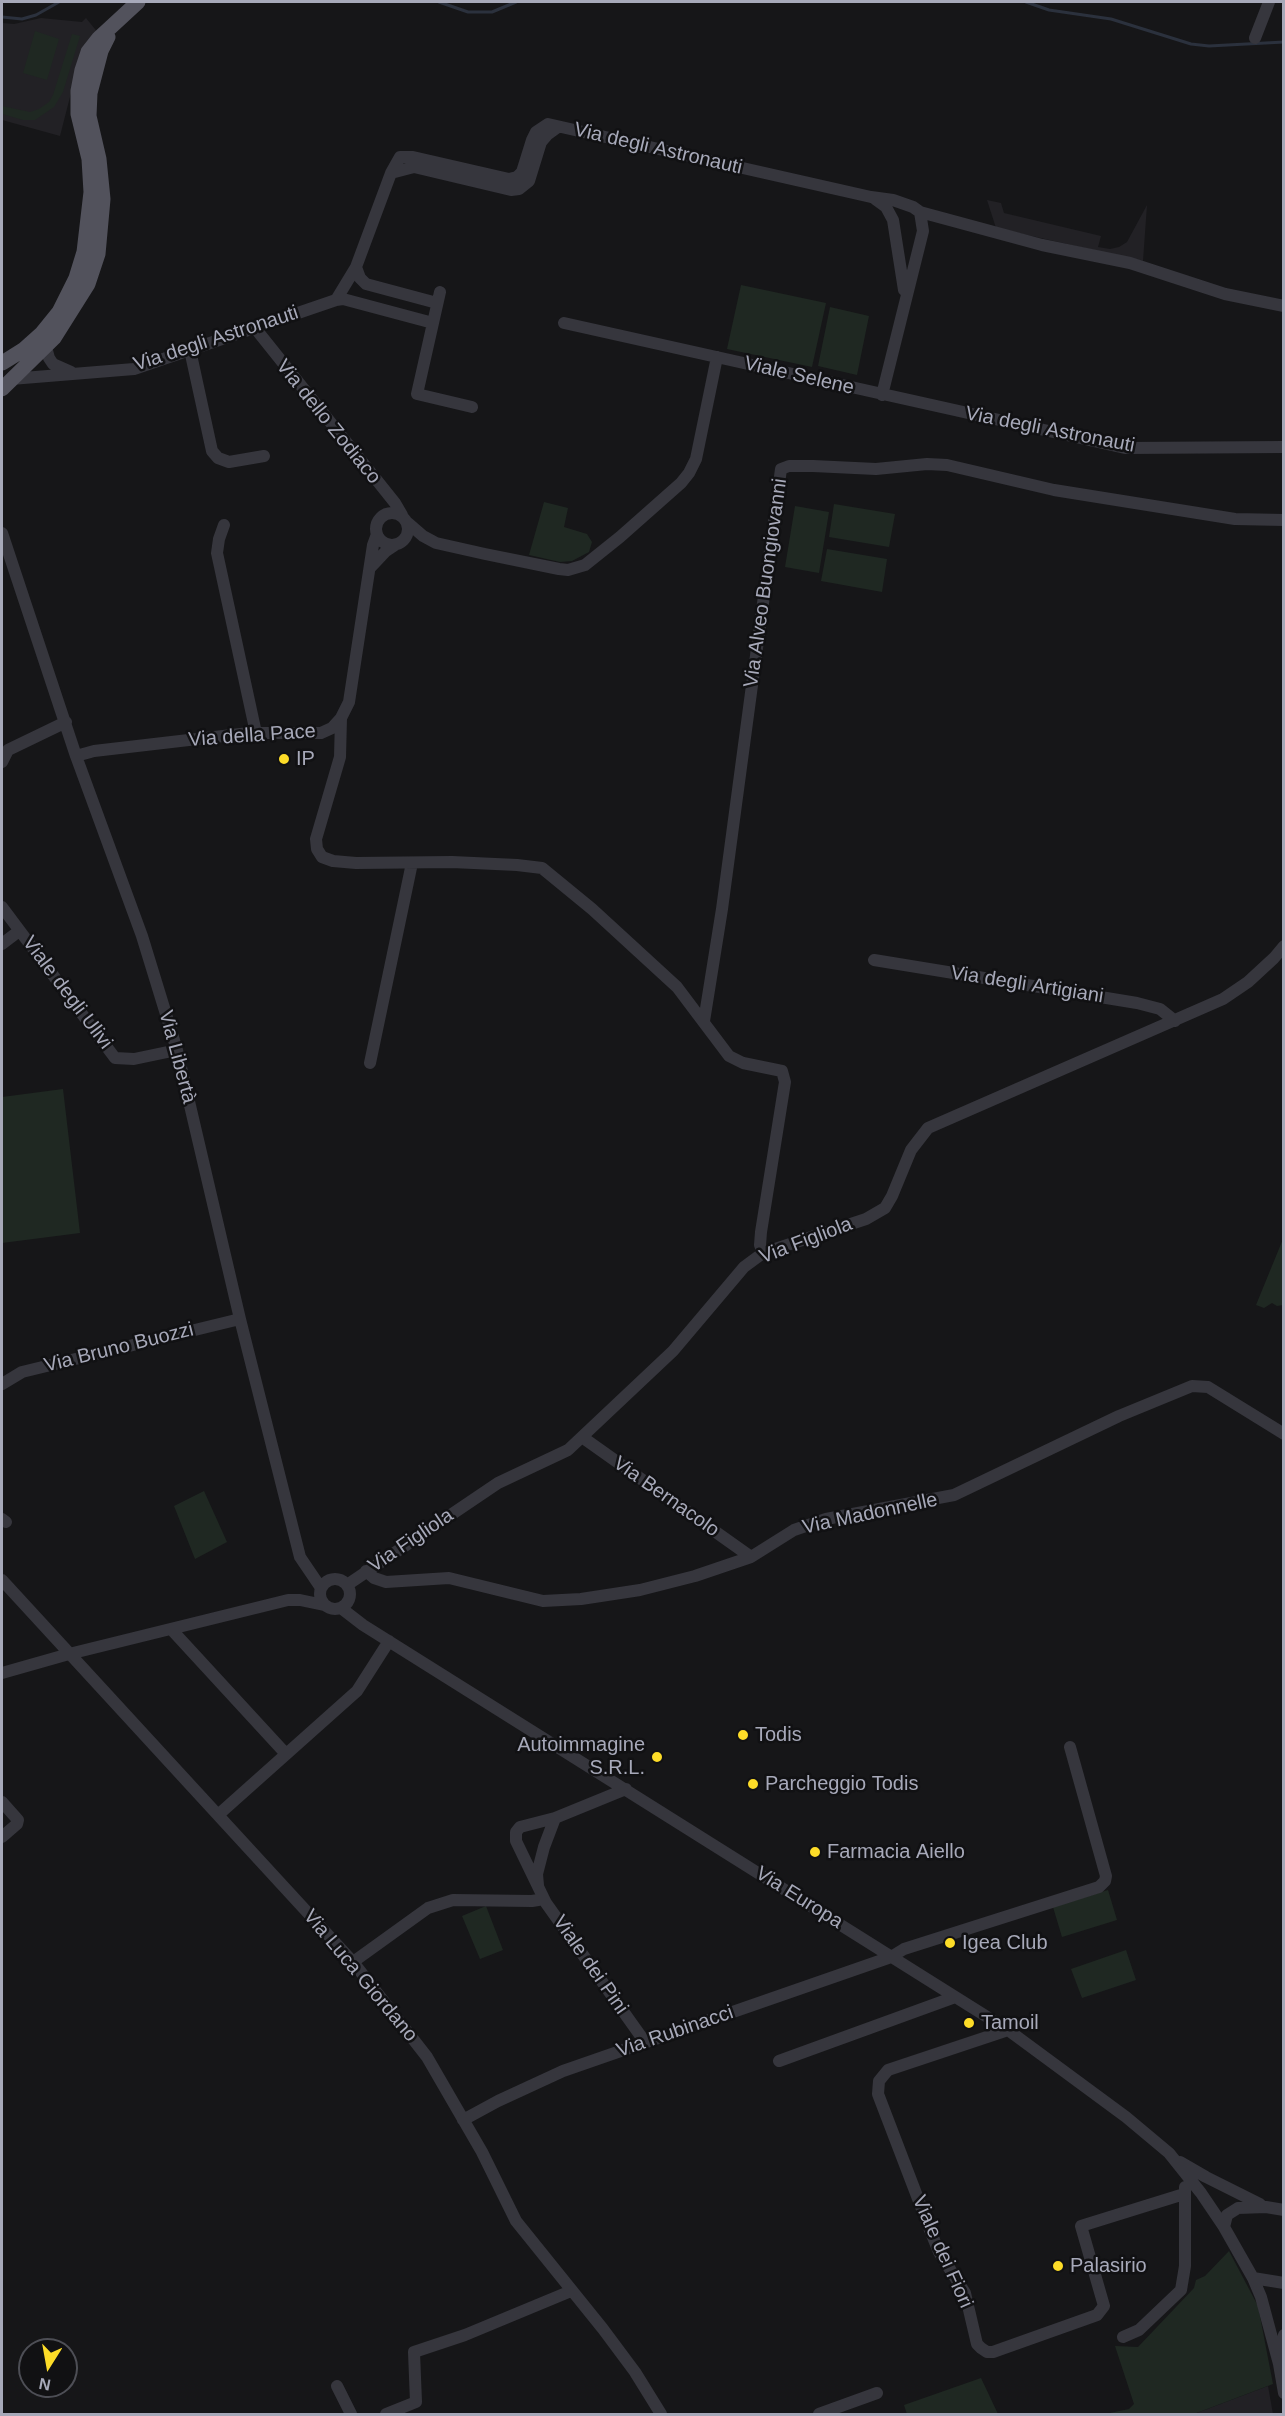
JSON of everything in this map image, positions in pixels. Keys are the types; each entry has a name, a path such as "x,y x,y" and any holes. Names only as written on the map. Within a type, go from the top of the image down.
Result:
{"main road":[{"path":"2,363 23,350 42,333 59,312 76,278 84,252 92,192 89,159 78,114 78,91 82,70 88,52 99,38 138,2"},
{"path":"6,384 46,347 77,304 88,284 98,254 103,199 99,159 89,116 90,93 101,51 122,16"}],"street":[{"path":"1255,38 1269,2"},
{"name":"Via degli Astronauti","path":"356,267 391,173 400,157 413,157 509,179 517,177 522,172 537,132 548,124 871,197 893,200 920,212 1042,244 1130,263 1225,294 1284,306"},
{"path":"871,197 886,207 893,220 903,271 904,298"},
{"path":"882,395 904,298 923,231 920,212"},
{"path":"356,267 360,278 366,284 438,298 417,394 471,406"},
{"path":"336,300 356,267"},
{"path":"374,307 385,304 387,296 384,289"},
{"path":"336,300 343,299 432,323"},
{"name":"Via degli Astronauti","path":"6,384 75,373 134,369 336,300"},
{"name":"Viale Selene","path":"564,323 882,395"},
{"name":"Via dello Zodiaco","path":"255,328 405,519 423,536 436,543 568,570 585,565 646,514 689,473 696,459 717,357"},
{"path":"46,347 53,364 75,373"},
{"path":"190,350 212,451 218,458 229,462 264,456"},
{"name":"Via degli Astronauti","path":"882,395 1125,448 1284,447"},
{"name":"Via Alveo Buongiovanni","path":"704,1021 725,887 781,469 789,466 876,469 927,464 947,465 1054,490 1235,519 1284,520"},
{"name":"Via della Pace","path":"76,756 128,747 256,733 321,733 332,728 341,718 349,702 376,529 380,518 380,487"},
{"path":"370,568 408,533 405,519 388,513 380,518"},
{"path":"224,525 217,554 256,733"},
{"name":"Via Libertà","path":"2,533 76,756 142,936 177,1050 240,1319 300,1557 321,1588"},
{"path":"377,534 382,542 436,543"},
{"path":"341,718 340,757 316,839 319,853 325,859 517,865 542,868 677,987 734,1059 782,1071 785,1075 761,1232 760,1245 763,1253"},
{"path":"2,762 5,747 66,722"},
{"path":"370,1063 412,862"},
{"name":"Viale degli Ulivi","path":"2,907 115,1058 134,1059 177,1050"},
{"path":"2,944 20,931"},
{"name":"Via Figliola","path":"347,1585 498,1483 568,1449 674,1351 744,1267 763,1253 876,1215 885,1208 910,1150 928,1128 1223,999 1248,982 1284,946"},
{"name":"Via degli Artigiani","path":"874,960 1137,1003 1160,1009 1175,1021"},
{"name":"Via Bruno Buozzi","path":"2,1384 22,1372 240,1319"},
{"name":"Via Madonnelle","path":"366,1571 374,1578 386,1582 449,1578 543,1601 580,1599 640,1590 695,1576 751,1557 794,1530 826,1519 954,1496 1119,1416 1192,1386 1208,1387 1284,1434"},
{"name":"Via Bernacolo","path":"582,1437 751,1557"},
{"path":"2,1673 69,1654 288,1600 300,1600 332,1609 341,1608 350,1598 347,1585 338,1579 328,1581 321,1588 320,1597 324,1605"},
{"name":"Via Luca Giordano","path":"2,1580 353,1962 427,2057 464,2120 516,2222 635,2372 661,2415"},
{"name":"Via Europa","path":"341,1608 389,1641 1008,2030 1126,2117 1172,2156 1202,2193 1253,2278"},
{"path":"171,1629 286,1754"},
{"path":"218,1815 357,1690 389,1641"},
{"name":"Via Rubinacci","path":"464,2120 498,2101 563,2071 891,1957 904,1949 1099,1887 1105,1881 1106,1876 1070,1747"},
{"name":"Viale dei Pini","path":"626,1789 555,1818 520,1827 516,1832 516,1841 544,1899 586,1962 645,2042"},
{"path":"2,1802 18,1820 17,1824 2,1838"},
{"path":"538,1887 537,1874 544,1846 555,1818"},
{"path":"353,1962 428,1908 453,1900 532,1901 544,1899"},
{"path":"779,2061 956,1997"},
{"name":"Viale dei Fiori","path":"1008,2030 888,2070 879,2081 878,2094 939,2252 965,2293 977,2344 981,2348 987,2352 993,2352 1097,2316 1104,2306 1081,2226 1184,2194"},
{"path":"1172,2156 1206,2177 1266,2207"},
{"path":"1123,2337 1138,2330 1181,2290 1185,2266 1186,2174"},
{"path":"1224,2227 1227,2215 1232,2210 1249,2206 1284,2210"},
{"path":"1253,2278 1284,2283"},
{"path":"1253,2278 1261,2296 1279,2364 1284,2393"},
{"path":"386,2415 416,2402 414,2352 465,2335 571,2291"},
{"path":"1279,2364 1284,2335"},
{"path":"337,2386 351,2415"},
{"path":"819,2415 878,2393"}],"shaded area":[{"path":"41,18 82,22 86,18 99,34 81,54 60,136 2,120 2,23 14,24"},
{"path":"35,31 59,39 47,80 23,73"},
{"path":"72,34 80,36 63,92 54,107 35,120 23,120 2,114 2,106 30,112 49,102"},
{"path":"987,200 1001,203 1004,213 1101,236 1098,247 1110,249 1127,242 1147,205 1143,261 996,228"},
{"path":"741,285 826,303 812,367 727,349"},
{"path":"830,307 869,316 857,375 818,366"},
{"path":"544,502 568,508 564,527 587,534 592,542 589,552 572,561 560,562 529,555"},
{"path":"834,504 895,514 889,547 829,537"},
{"path":"795,506 829,512 819,573 785,567"},
{"path":"827,549 887,559 882,592 821,581"},
{"path":"63,1089 80,1233 2,1243 2,1097"},
{"path":"1283,1239 1283,1305 1277,1306 1272,1303 1264,1308 1256,1305"},
{"path":"204,1491 227,1542 195,1559 174,1506"},
{"path":"1108,1890 1117,1920 1062,1937 1053,1907"},
{"path":"486,1906 503,1950 480,1959 462,1916"},
{"path":"1126,1950 1136,1980 1082,1998 1071,1969"},
{"path":"1229,2251 1258,2306 1273,2384 1194,2414 1105,2414 1129,2409 1134,2404 1115,2346 1138,2347 1194,2288 1196,2280 1205,2276"},
{"path":"981,2378 998,2414 907,2414 904,2405"},
{"path":"1268,2386 1273,2414 1194,2414"}],"waterway":[{"path":"2,17 22,19 36,15 59,2"},
{"path":"439,2 468,12 492,12 516,2"},
{"path":"1026,2 1049,10 1111,19 1191,44 1209,46 1284,42"}],"place":[{"name":"IP","path":"284,759"},
{"name":"Todis","path":"743,1735"},
{"name":"Autoimmagine S.R.L.","path":"657,1757"},
{"name":"Parcheggio Todis","path":"753,1784"},
{"name":"Farmacia Aiello","path":"815,1852"},
{"name":"Igea Club","path":"950,1943"},
{"name":"Tamoil","path":"969,2023"},
{"name":"Palasirio","path":"1058,2266"}]}
